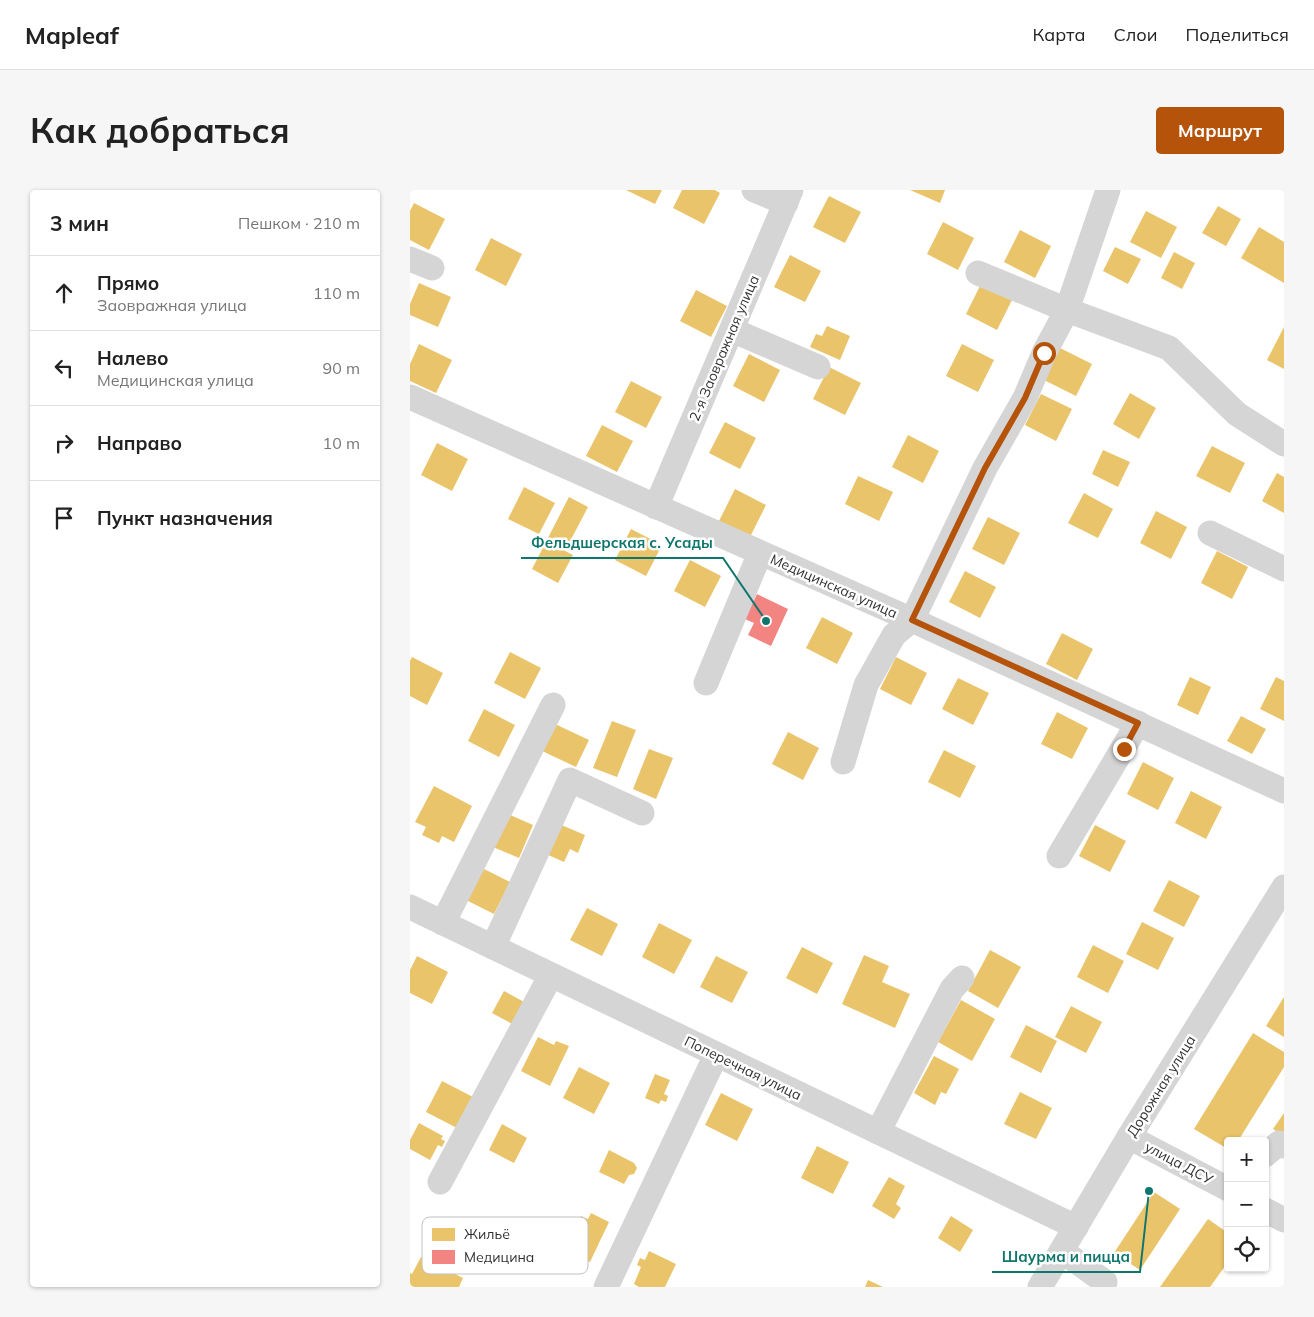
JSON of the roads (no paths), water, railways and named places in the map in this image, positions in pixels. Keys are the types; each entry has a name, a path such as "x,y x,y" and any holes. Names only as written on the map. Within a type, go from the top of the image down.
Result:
{"street":[{"path":"754,190 789,197"},
{"path":"843,762 866,685 894,635 912,620 985,468 1025,398 1044,353 1067,310 1108,190"},
{"name":"2-я Заовражная улица","path":"656,507 789,197"},
{"path":"978,272 1067,310 1170,348 1237,414 1284,444"},
{"path":"732,330 818,367"},
{"name":"Медицинская улица","path":"410,397 912,620 1284,791"},
{"path":"1210,533 1284,569"},
{"path":"706,683 760,553"},
{"path":"443,923 553,705"},
{"path":"1060,856 1138,723"},
{"path":"493,947 570,780 642,813"},
{"name":"Дорожная улица","path":"1040,1287 1130,1136 1284,887"},
{"name":"Поперечная улица","path":"410,907 1076,1227"},
{"path":"440,1182 551,975"},
{"path":"878,1132 952,990 962,978"},
{"path":"606,1287 716,1055"},
{"name":"улица ДСУ","path":"1130,1136 1224,1187"},
{"path":"1269,1152 1279,1143 1284,1146"},
{"path":"1269,1212 1284,1220"},
{"path":"1062,1251 1105,1282 1102,1287"}],"place":[{"name":"Фельдшерская с. Усады","path":"766,621"},
{"name":"Шаурма и пицца","path":"1149,1191"}]}
